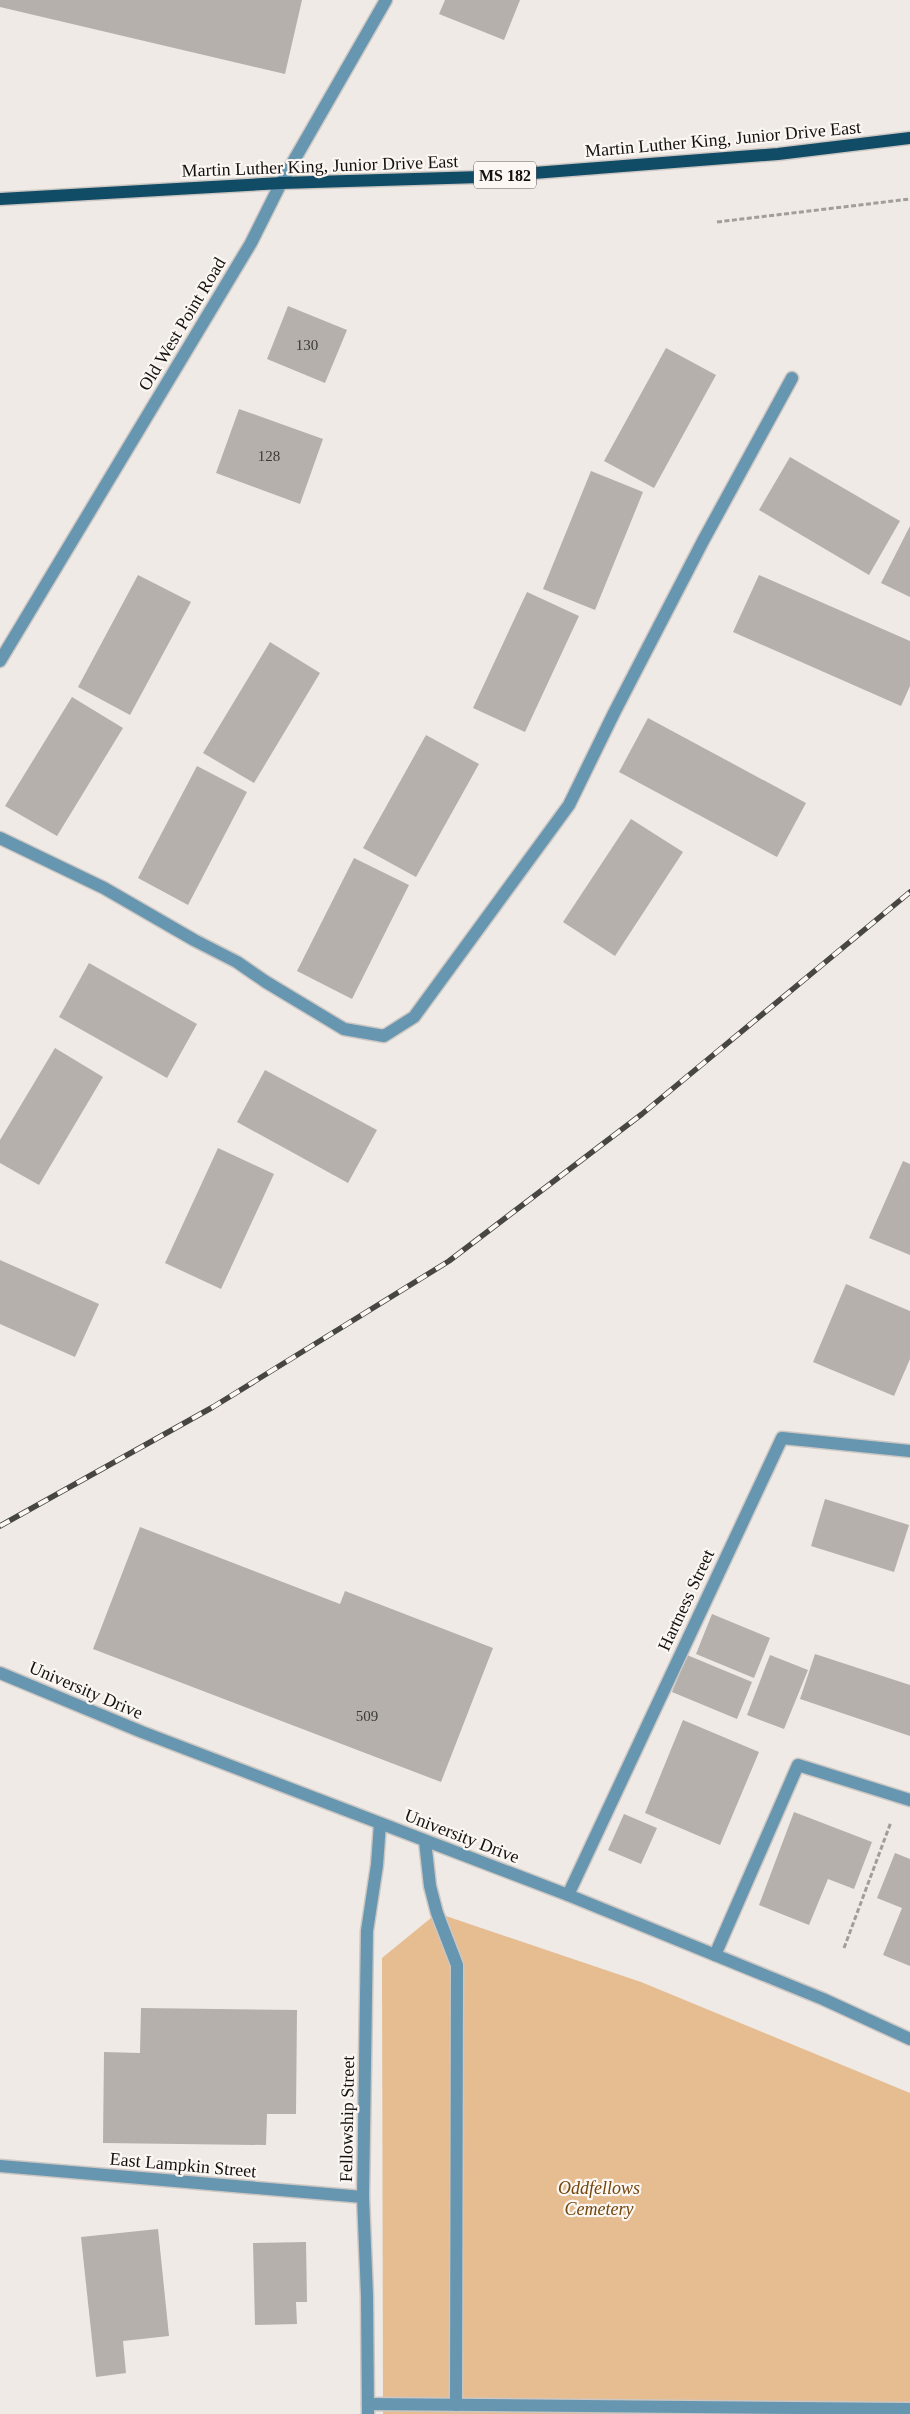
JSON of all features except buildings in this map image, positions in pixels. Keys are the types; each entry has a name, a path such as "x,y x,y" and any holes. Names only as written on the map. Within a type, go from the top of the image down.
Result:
{"main road":[{"name":"Martin Luther King, Junior Drive East","path":"0,199 280,183 481,177 778,154 910,138"}],"street":[{"name":"Old West Point Road","path":"0,661 251,243 280,183 386,0"},
{"path":"0,838 104,888 194,940 237,962 266,982 344,1029 384,1036 414,1017 569,805 614,713 792,378"},
{"name":"Hartness Street","path":"568,1895 782,1438 910,1451"},
{"name":"University Drive","path":"0,1673 142,1732 568,1895 823,1999 910,2039"},
{"path":"715,1955 798,1765 905,1799"},
{"name":"Fellowship Street","path":"368,2409 367,2296 363,2197 367,1930 377,1864 380,1824"},
{"path":"425,1841 430,1886 437,1913 457,1965 456,2405"},
{"name":"East Lampkin Street","path":"0,2166 363,2197"},
{"path":"368,2409 456,2405 730,2411 910,2409"}],"path":[{"path":"718,222 910,199"},
{"path":"844,1948 905,1799"}],"green space":[{"name":"Oddfellows Cemetery","path":"437,1913 641,1982 910,2093 910,2414 383,2414 382,1958"}],"railway":[{"path":"0,1526 213,1407 449,1261 642,1114 910,892"}]}
